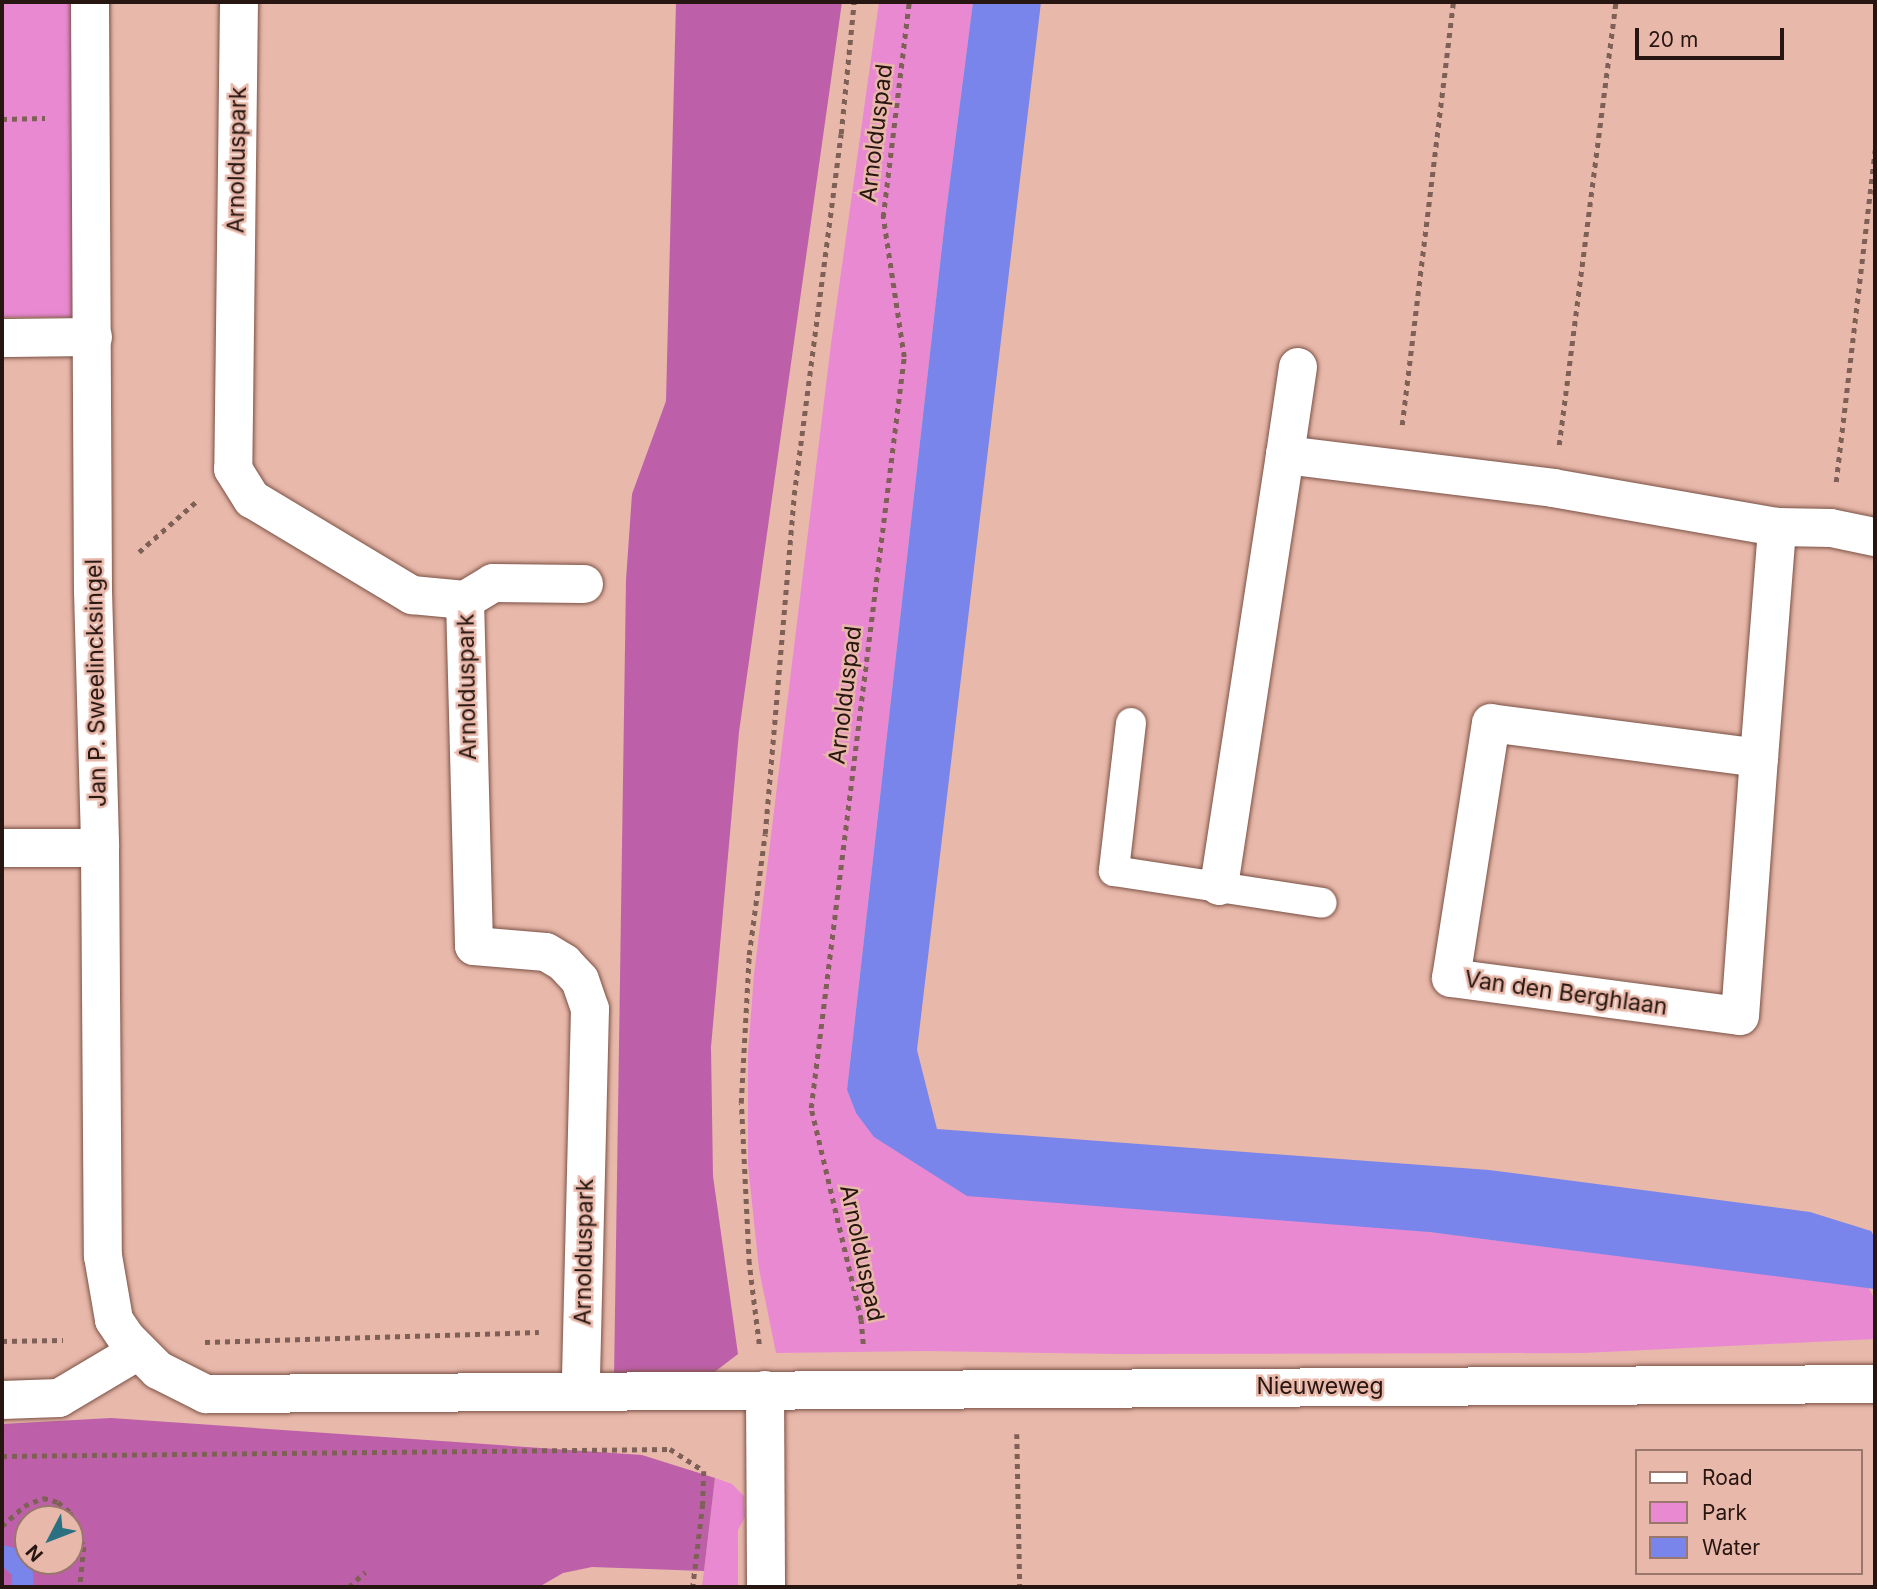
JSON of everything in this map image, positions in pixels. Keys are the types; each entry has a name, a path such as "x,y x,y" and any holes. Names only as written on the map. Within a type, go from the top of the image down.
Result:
{"street":[{"name":"Arnolduspark","path":"239,2 233,469 252,499 412,595 465,600 474,946 546,951 564,963 580,980 590,1009 581,1389"},
{"name":"Jan P. Sweelincksingel","path":"90,3 93,591 100,848 103,1256 114,1320 132,1345"},
{"path":"2,338 93,337"},
{"path":"1219,887 1298,367"},
{"path":"1285,455 1553,488 1777,527 1831,528 1875,537"},
{"name":"Van den Berghlaan","path":"1759,758 1491,723 1451,978 1740,1016 1777,527"},
{"path":"465,600 494,583 584,584"},
{"path":"2,848 100,848"},
{"path":"2,1400 59,1398 132,1345 158,1370 206,1394 581,1389 765,1390 766,1587"},
{"name":"Nieuweweg","path":"765,1390 1875,1384"}],"lane":[{"path":"1131,723 1114,871 1322,903"}],"path":[{"name":"Arnolduspad","path":"765,1390 749,1264 741,1103 748,982 765,834 794,495 841,134 854,2"},
{"name":"Arnolduspad","path":"865,1389 861,1320 811,1108 904,357 883,217 909,2"},
{"path":"1397,469 1453,2"},
{"path":"1553,488 1616,2"},
{"path":"1831,528 1875,150"},
{"path":"93,591 233,469"},
{"path":"2,1340 132,1345 582,1331"},
{"path":"1016,1388 1020,1587"},
{"path":"2,1456 670,1449 704,1471 703,1504 693,1587"},
{"path":"2,1526 24,1506 43,1499 58,1502 70,1512 84,1547 80,1587"},
{"path":"349,1587 365,1572"}],"green space":[{"path":"2,2 74,2 74,317 2,317"},
{"path":"879,2 973,2 945,220 847,1090 856,1113 1429,1232 1868,1287 1875,1300 1875,1339 1583,1353 776,1353 759,1269 748,1165 748,1053 754,975 831,344"},
{"path":"715,1478 732,1484 744,1496 745,1517 738,1530 738,1587 702,1587"}],"shaded area":[{"path":"676,2 842,2 739,732 711,1047 713,1176 738,1354 708,1377 614,1378 626,580 632,494 666,401"},
{"path":"111,1418 642,1455 715,1478 704,1571 592,1567 563,1573 539,1587 2,1587 2,1424"}],"water":[{"path":"973,2 1041,2 917,1050 937,1129 1489,1170 1810,1212 1871,1231 1875,1238 1875,1289 1429,1232 967,1196 874,1137 856,1113 847,1090 945,220"},
{"path":"2,1545 14,1548 14,1575 33,1575 34,1587 11,1587 12,1575 2,1566"}]}
